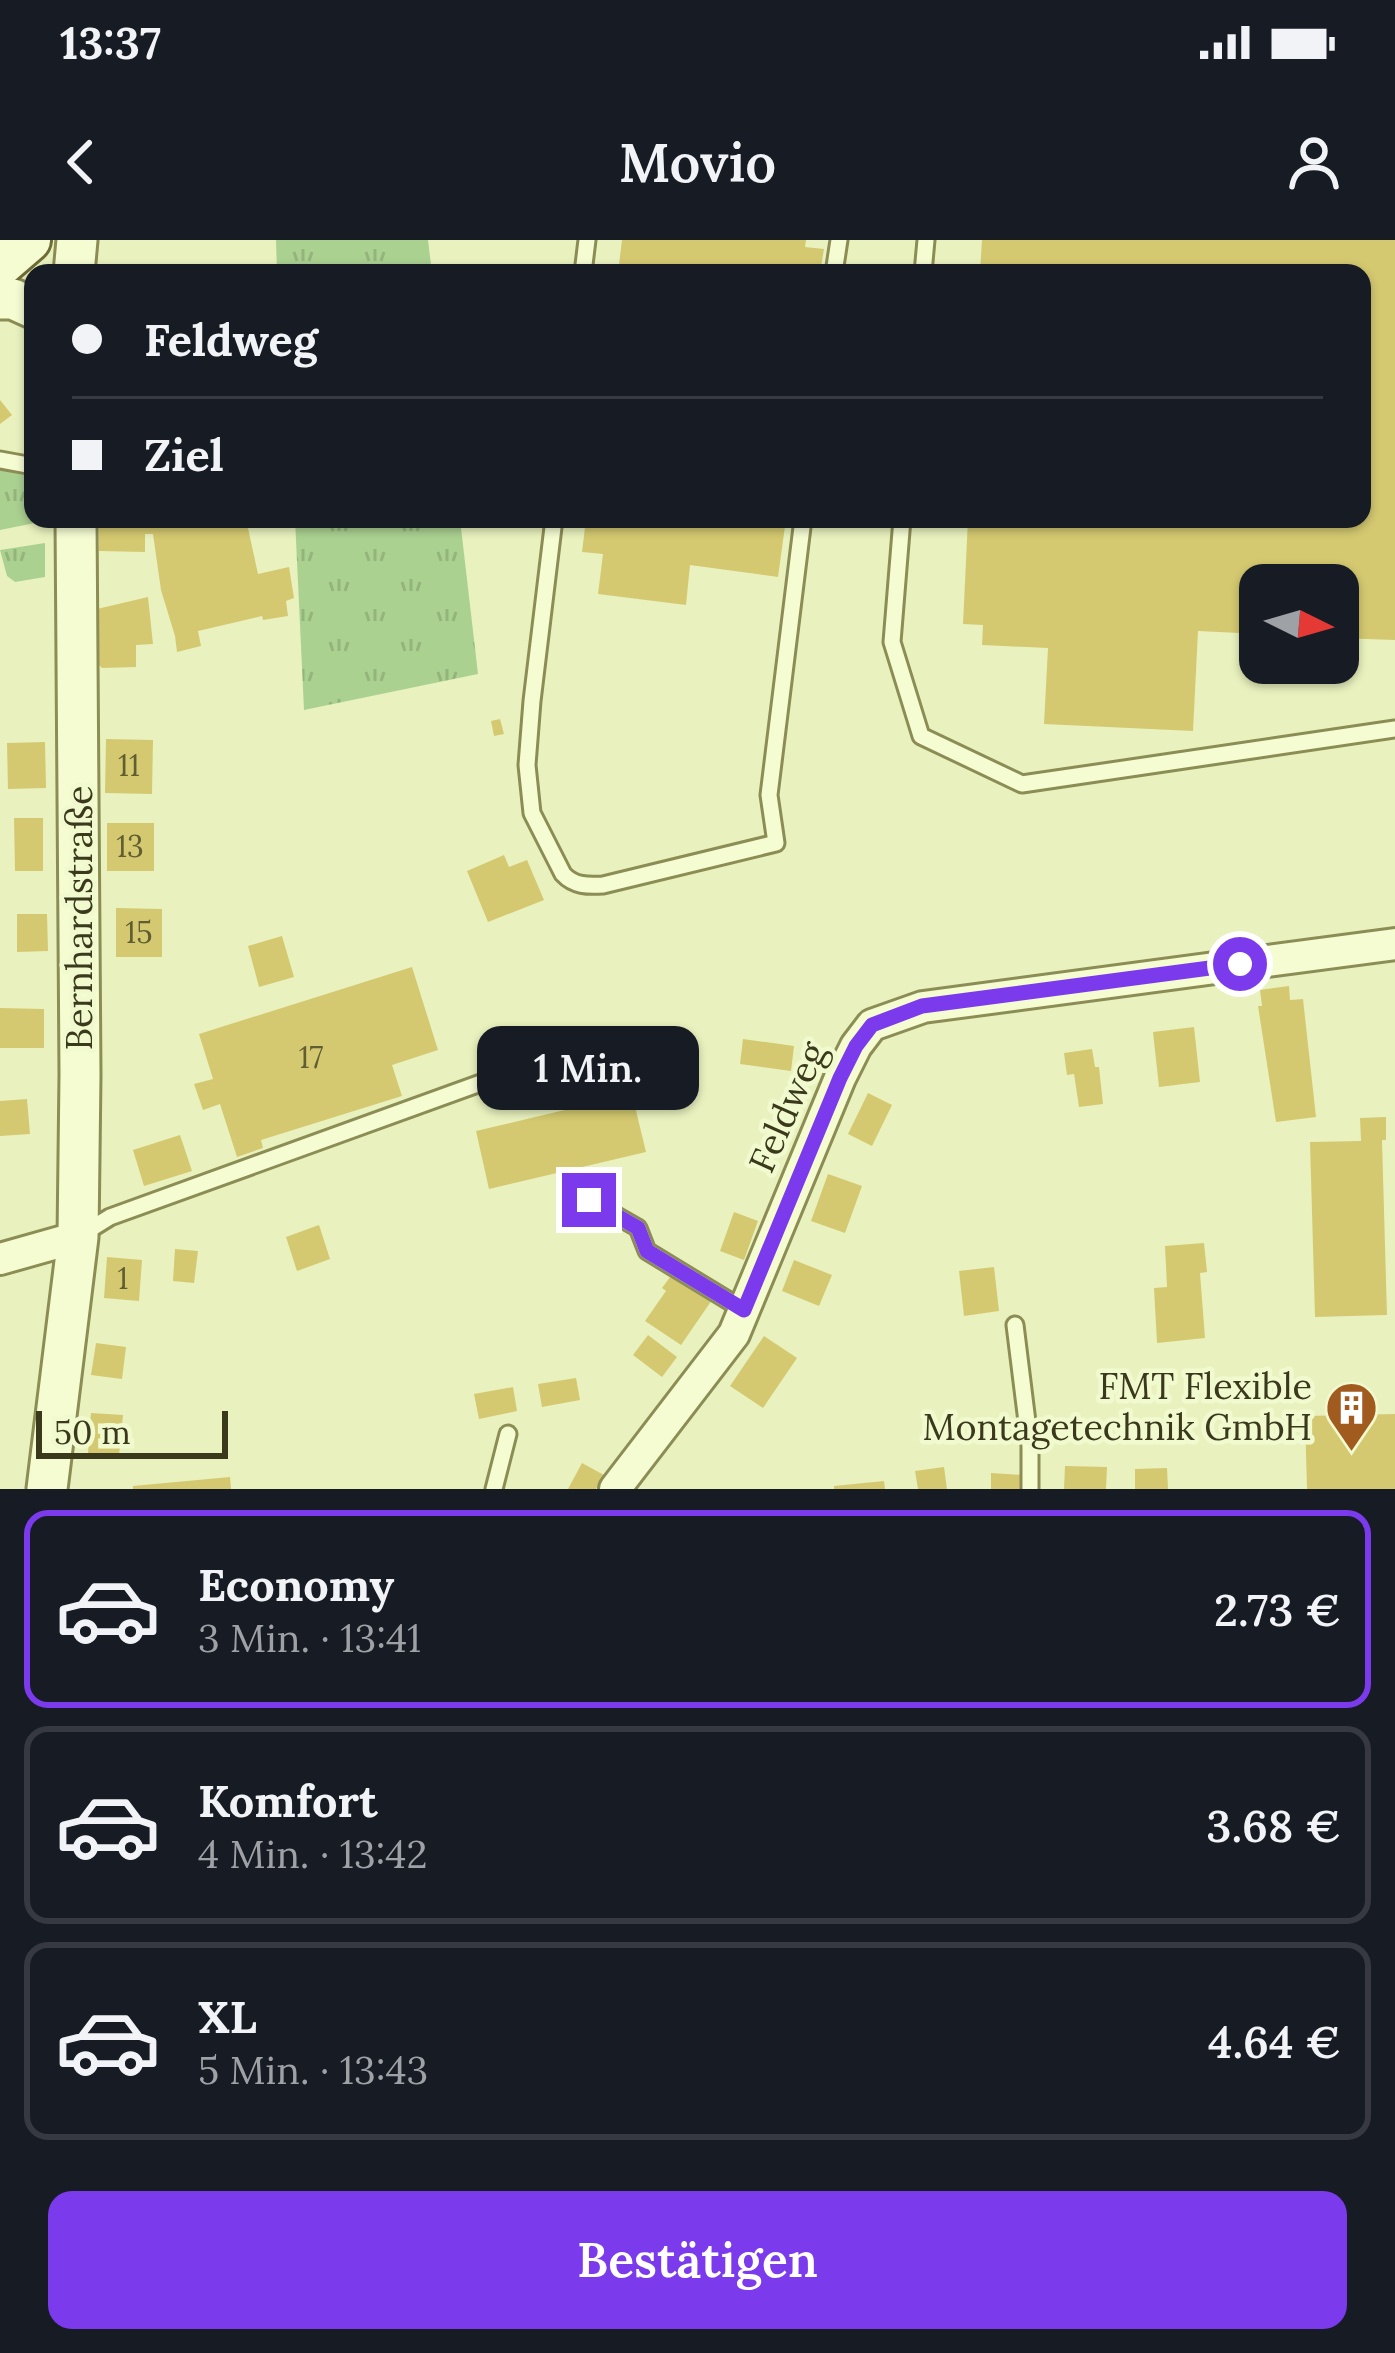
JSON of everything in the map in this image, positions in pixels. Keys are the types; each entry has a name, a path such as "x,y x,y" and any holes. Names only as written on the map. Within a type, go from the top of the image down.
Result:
{"main road":[{"path":"0,265 29,240"}],"street":[{"name":"Bernhardstraße","path":"47,1489 78,1237 76,528"},
{"name":"Feldweg","path":"615,1489 734,1334 840,1078 872,1025 922,1006 1395,944"},
{"path":"0,1258 78,1237"}],"lane":[{"path":"553,528 527,765 532,813 563,874 585,886 776,844 769,795 802,528"},
{"path":"901,528 892,642 921,736 1022,784 1395,729"},
{"path":"78,1237 110,1217 536,1064"},
{"path":"589,1200 638,1228 647,1251 744,1310"},
{"path":"1015,1325 1030,1446 1030,1489"},
{"path":"494,1489 508,1434"}],"green space":[{"path":"276,240 428,240 431,264 277,264"},
{"path":"0,470 24,475 24,525 0,530"},
{"path":"295,528 461,528 478,674 304,710"},
{"path":"45,543 45,577 15,582 7,576 0,550"}],"building":[{"path":"622,240 806,240 805,247 824,249 822,264 619,264"},
{"path":"982,240 1395,240 1395,640 1359,639 1359,564 1239,564 1239,633 1198,631 1193,731 1044,724 1048,648 982,645 983,625 963,624 968,528 1371,528 1371,264 981,264"},
{"path":"0,400 12,415 0,424"},
{"path":"99,528 248,528 258,574 289,567 294,598 286,601 288,616 263,620 262,616 198,631 201,646 177,652 153,534 145,534 145,552 99,551"},
{"path":"585,528 785,528 778,577 690,565 686,605 598,594 603,554 582,552"},
{"path":"148,597 153,644 136,645 136,667 102,668 98,664 97,609"},
{"path":"500,719 504,734 494,736 491,721"},
{"path":"106,739 153,740 152,794 105,793"},
{"path":"45,742 46,788 8,789 7,743"},
{"path":"14,818 43,818 43,871 15,871"},
{"path":"107,823 154,823 154,871 107,871"},
{"path":"504,855 509,867 527,860 544,900 488,922 467,871"},
{"path":"116,908 162,909 162,957 116,957"},
{"path":"17,914 47,914 48,951 17,952"},
{"path":"282,936 294,977 259,987 248,946"},
{"path":"412,967 438,1050 392,1065 402,1096 261,1140 263,1148 237,1157 220,1104 203,1110 194,1084 213,1079 199,1034"},
{"path":"1289,986 1290,1000 1303,999 1316,1117 1276,1122 1258,1006 1262,1006 1260,990"},
{"path":"0,1008 44,1009 44,1048 0,1048"},
{"path":"1194,1027 1200,1082 1159,1087 1153,1032"},
{"path":"743,1039 794,1046 791,1071 740,1064"},
{"path":"1092,1049 1103,1104 1079,1107 1074,1074 1067,1075 1064,1053"},
{"path":"868,1093 892,1105 872,1146 848,1134"},
{"path":"632,1094 646,1152 489,1189 476,1131"},
{"path":"27,1099 30,1134 0,1136 0,1101"},
{"path":"1386,1117 1386,1140 1382,1140 1387,1315 1315,1317 1310,1142 1361,1141 1360,1118"},
{"path":"180,1135 192,1171 144,1186 133,1150"},
{"path":"828,1174 862,1186 845,1233 811,1221"},
{"path":"734,1212 758,1221 744,1260 720,1251"},
{"path":"319,1225 330,1259 297,1271 286,1237"},
{"path":"1204,1243 1207,1272 1200,1273 1205,1338 1157,1343 1154,1288 1167,1287 1165,1246"},
{"path":"175,1249 198,1251 194,1283 173,1281"},
{"path":"107,1257 142,1260 139,1301 104,1298"},
{"path":"794,1260 832,1275 819,1306 782,1291"},
{"path":"994,1267 999,1311 964,1316 959,1271"},
{"path":"673,1273 712,1300 681,1345 645,1321"},
{"path":"648,1335 677,1357 662,1377 633,1355"},
{"path":"764,1336 797,1358 763,1408 730,1386"},
{"path":"96,1343 126,1347 122,1379 91,1375"},
{"path":"576,1378 580,1400 542,1407 538,1384"},
{"path":"513,1387 517,1411 479,1419 474,1394"},
{"path":"91,1413 123,1415 119,1456 88,1453"},
{"name":"FMT Flexible Montagetechnik GmbH","path":"1395,1414 1395,1489 1307,1489 1305,1416"},
{"path":"582,1463 604,1475 596,1489 568,1489"},
{"path":"1065,1466 1107,1467 1106,1489 1064,1489"},
{"path":"944,1467 947,1489 918,1489 915,1471"},
{"path":"1167,1468 1168,1489 1135,1489 1135,1469"},
{"path":"991,1473 1023,1475 1022,1489 991,1489"},
{"path":"230,1477 231,1489 133,1489 133,1486"},
{"path":"884,1481 885,1489 834,1489 834,1486"}],"place":[{"name":"FMT Flexible Montagetechnik GmbH","path":"1351,1453"}],"route":[{"path":"589,1200 638,1228 647,1251 744,1310 840,1078 872,1025 922,1006 1240,964"}]}
